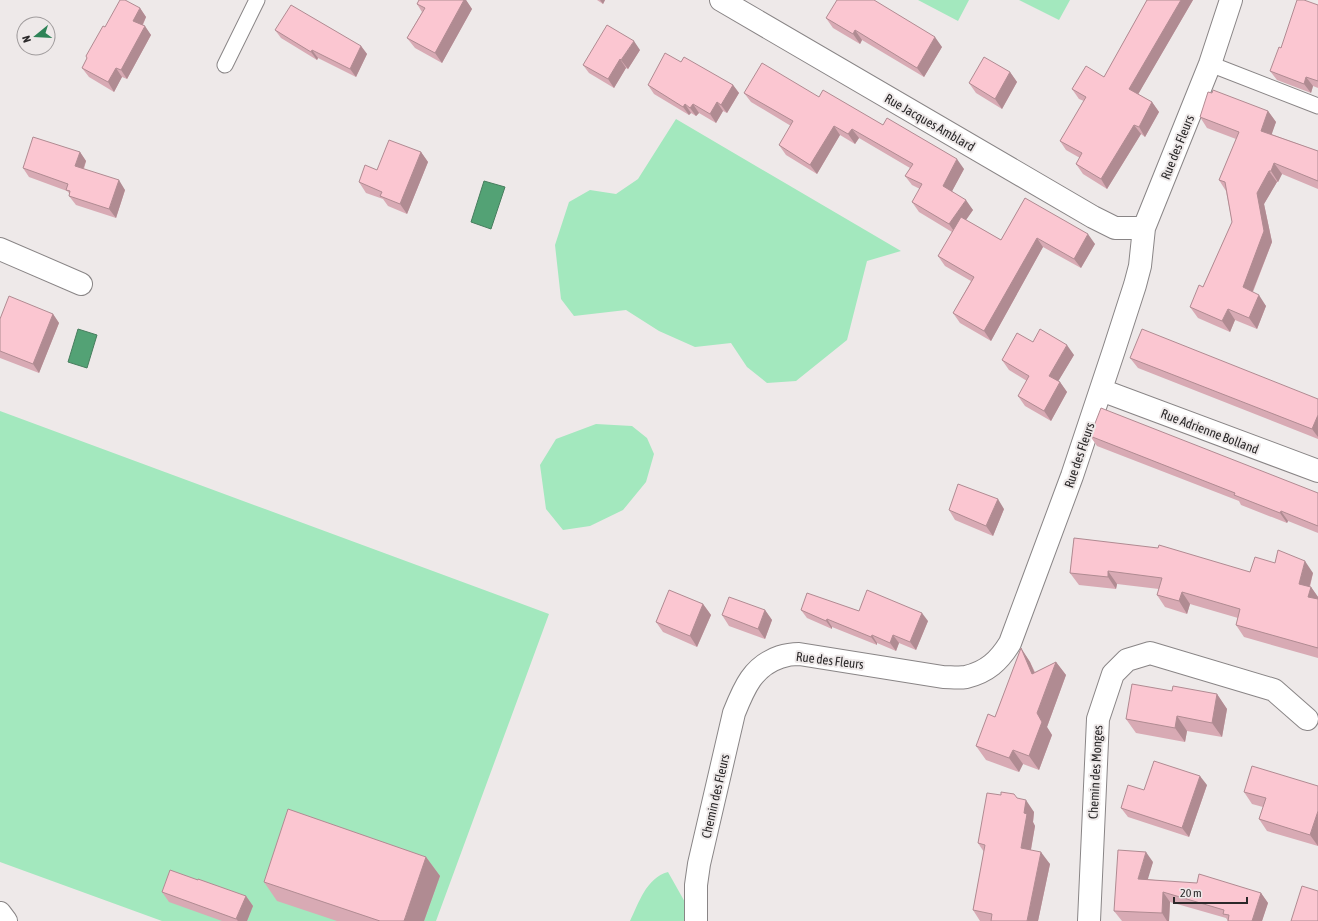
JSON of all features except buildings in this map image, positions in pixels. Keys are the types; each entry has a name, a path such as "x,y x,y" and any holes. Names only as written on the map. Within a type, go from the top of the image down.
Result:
{"street":[{"name":"Rue Jacques Amblard","path":"721,0 1093,218 1116,228 1144,228"},
{"name":"Rue des Fleurs","path":"752,676 766,664 781,656 799,654 943,677 965,677 985,670 1001,656 1010,643 1072,476 1135,285 1140,266 1144,228 1210,64 1231,0"},
{"path":"0,249 82,284"},
{"name":"Rue Adrienne Bolland","path":"1101,390 1318,471"},
{"name":"Chemin des Monges","path":"1088,921 1098,719 1113,674 1127,660 1150,654 1274,690 1307,719"},
{"name":"Chemin des Fleurs","path":"696,921 696,885 701,856 734,713 742,693 752,676"},
{"path":"0,913 6,921"}],"lane":[{"path":"225,65 257,0"},
{"path":"1210,64 1318,106"}],"shaded area":[{"path":"918,0 969,0 958,21"},
{"path":"1019,0 1070,0 1059,20"},
{"path":"676,119 901,251 867,261 847,340 796,381 767,383 747,367 731,343 695,347 659,331 626,310 574,316 561,299 555,245 569,202 590,190 616,194 638,179"},
{"path":"484,181 505,187 491,229 471,222"},
{"path":"78,329 97,335 87,368 68,362"},
{"path":"0,411 549,614 436,921 162,921 0,862"},
{"path":"596,424 632,426 647,438 654,454 646,482 623,510 590,526 563,530 546,509 540,465 556,439"},
{"path":"668,872 686,904 686,921 630,921 640,899 649,885 660,875"}]}
